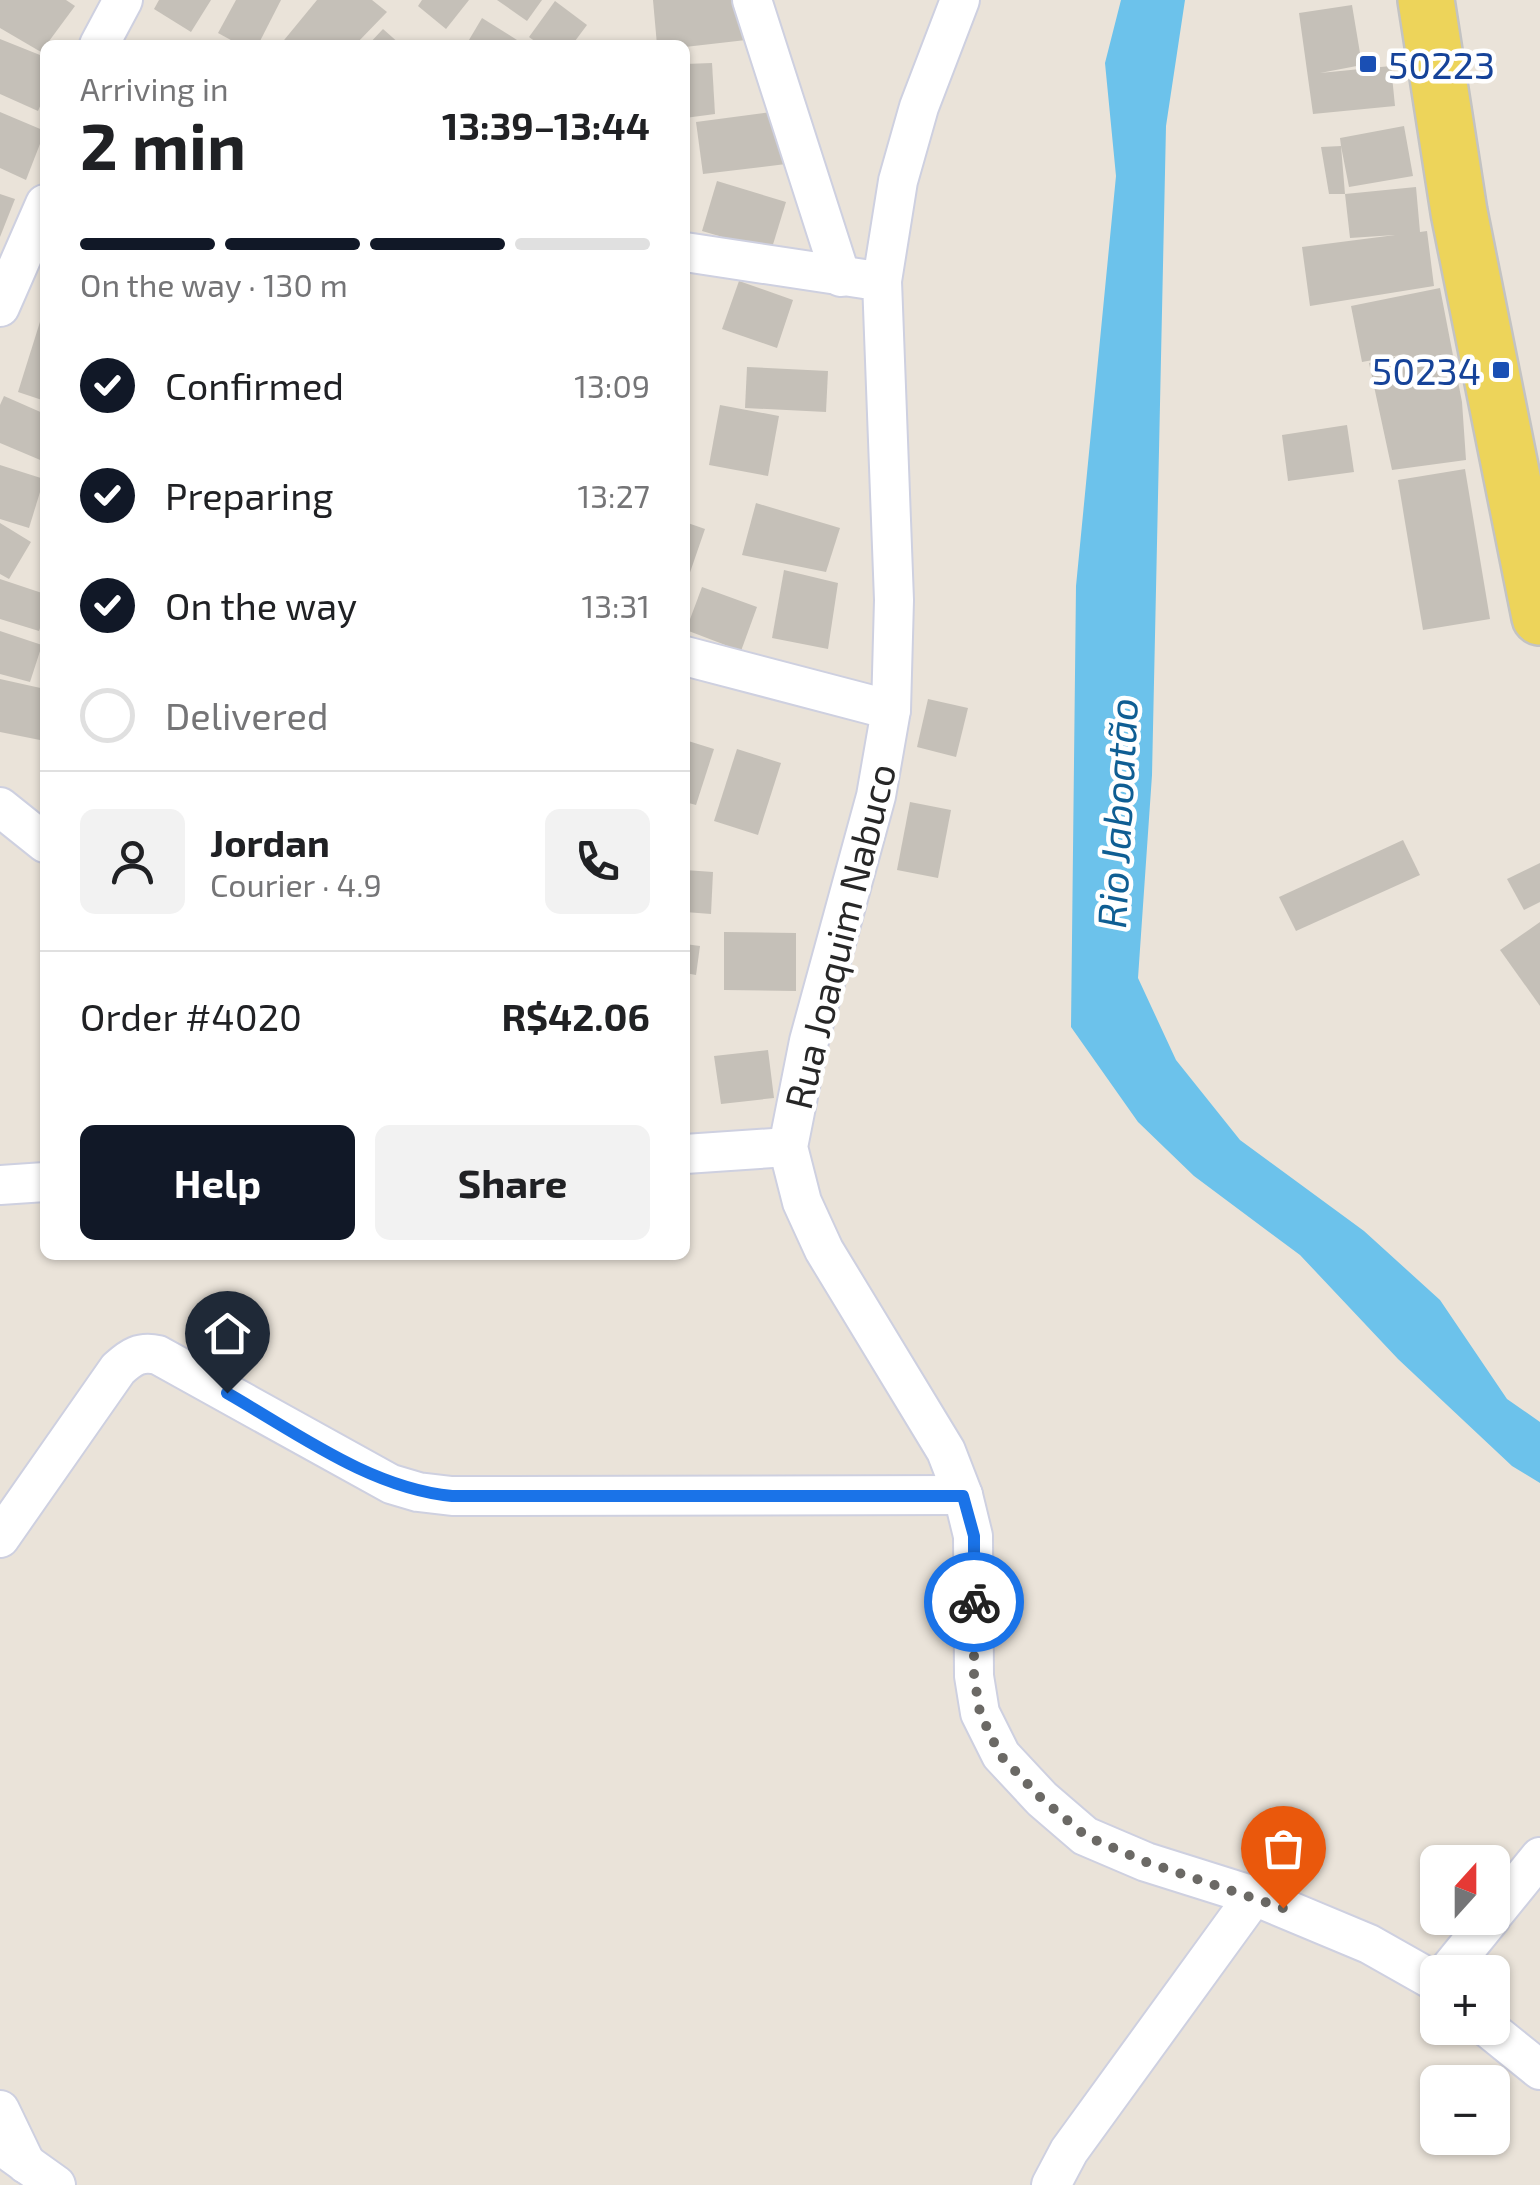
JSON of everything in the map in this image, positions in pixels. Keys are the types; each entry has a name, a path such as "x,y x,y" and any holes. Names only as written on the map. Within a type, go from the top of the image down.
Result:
{"main road":[{"path":"1428,0 1459,212 1540,616"}],"street":[{"path":"109,40 122,0"},
{"path":"752,0 841,277"},
{"name":"Rua Joaquim Nabuco","path":"960,0 936,56 898,180 882,281 894,600 891,710 876,796 809,1041 788,1147 802,1202 824,1250 946,1451 963,1496 974,1536 977,1694 980,1713 1000,1755 1042,1799 1086,1836 1146,1862 1254,1896 1369,1944 1420,1973"},
{"path":"0,307 33,266 40,230"},
{"path":"690,253 882,281"},
{"path":"690,657 891,710"},
{"path":"0,807 40,839"},
{"path":"690,1154 788,1147"},
{"path":"0,1185 40,1182"},
{"path":"0,1538 118,1369 130,1357 149,1353 363,1470 418,1492 452,1496 963,1496"},
{"path":"1510,1894 1540,1857"},
{"path":"1051,2185 1069,2151 1254,1896"},
{"path":"1461,1955 1477,1935"},
{"path":"1509,2045 1540,2070"},
{"path":"0,2110 28,2165"}],"water":[{"name":"Rio Jaboatão","path":"1121,0 1185,0 1166,126 1152,775 1138,978 1176,1060 1240,1140 1364,1231 1440,1300 1507,1399 1540,1422 1540,1483 1512,1466 1398,1359 1300,1255 1194,1176 1138,1122 1071,1027 1076,586 1116,176 1105,63"}],"building":[{"path":"0,0 66,0 75,6 50,40 40,40 40,51 0,28"},
{"path":"159,0 211,0 191,32 154,9"},
{"path":"236,0 281,0 261,40 231,40 218,33"},
{"path":"317,0 372,0 387,12 360,40 284,40"},
{"path":"422,0 469,0 446,29 418,6"},
{"path":"497,0 542,0 527,21"},
{"path":"653,0 742,0 746,40 690,46 690,40 657,40"},
{"path":"555,1 587,25 576,40 529,37"},
{"path":"1352,5 1362,65 1320,73 1391,66 1395,106 1313,114 1299,13"},
{"path":"482,18 517,40 469,40"},
{"path":"383,29 395,40 373,40"},
{"path":"0,39 40,55 38,111 0,94"},
{"path":"712,63 715,114 690,117 690,64"},
{"path":"778,111 786,164 703,174 696,122"},
{"path":"0,112 40,129 40,144 26,180 0,168"},
{"path":"1404,126 1413,176 1349,187 1340,138"},
{"path":"1341,146 1345,194 1329,194 1321,147"},
{"path":"717,181 786,202 771,251 702,231"},
{"path":"1416,187 1420,232 1427,231 1434,286 1310,306 1302,247 1395,235 1350,238 1345,194"},
{"path":"0,194 15,199 0,237"},
{"path":"739,281 793,300 777,348 722,329"},
{"path":"1440,288 1462,402 1466,460 1392,470 1369,363 1406,354 1362,362 1351,306"},
{"path":"40,322 40,399 18,392"},
{"path":"747,367 828,371 826,412 745,408"},
{"path":"4,396 40,412 40,460 0,443 0,405"},
{"path":"720,405 779,416 768,476 709,465"},
{"path":"1347,425 1354,472 1288,481 1282,435"},
{"path":"0,465 40,478 40,492 29,528 0,519"},
{"path":"1465,469 1490,619 1423,630 1398,480"},
{"path":"756,503 840,528 826,572 742,555"},
{"path":"0,523 31,542 9,579 0,574"},
{"path":"690,524 705,529 690,572"},
{"path":"784,570 838,583 828,649 772,638"},
{"path":"0,579 40,592 39,631 0,619"},
{"path":"702,587 757,607 741,651 690,632 690,619"},
{"path":"0,631 40,644 30,682 0,674"},
{"path":"0,679 40,688 40,740 0,732"},
{"path":"928,699 968,708 956,757 917,747"},
{"path":"690,742 714,749 696,805 690,803"},
{"path":"737,749 781,763 758,835 714,821"},
{"path":"910,802 951,810 938,878 897,870"},
{"path":"1403,840 1420,875 1296,931 1279,897"},
{"path":"1540,863 1540,902 1524,910 1507,879"},
{"path":"690,870 713,872 711,914 690,912"},
{"path":"1540,922 1540,1006 1500,950"},
{"path":"724,932 796,933 796,991 724,990"},
{"path":"690,945 700,946 696,975 690,974"},
{"path":"768,1050 774,1098 721,1104 714,1056"}],"way so far":[{"path":"974,1602 974,1676 980,1713 1000,1755 1042,1799 1086,1836 1146,1862 1283,1908"}],"place":[{"name":"50223","path":"1368,64"},
{"name":"50234","path":"1501,370"}],"route":[{"path":"227,1393 363,1470 418,1492 452,1496 963,1496 974,1536 974,1602"}]}
